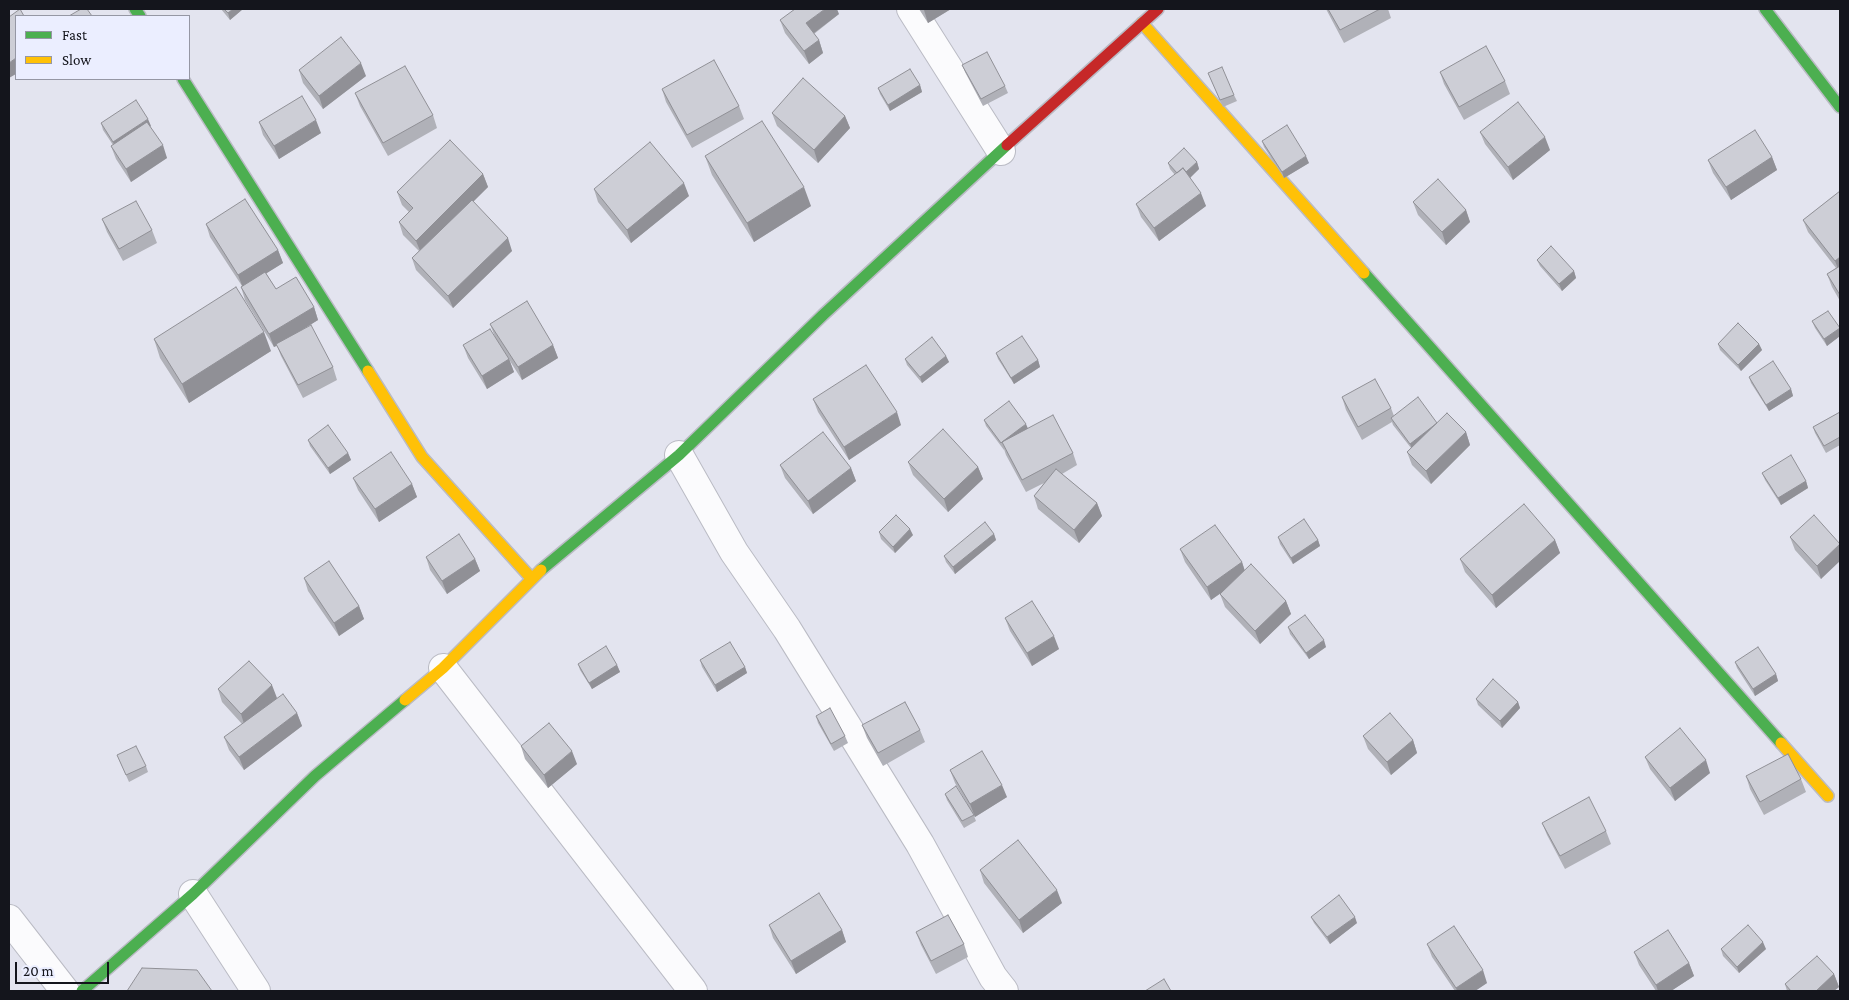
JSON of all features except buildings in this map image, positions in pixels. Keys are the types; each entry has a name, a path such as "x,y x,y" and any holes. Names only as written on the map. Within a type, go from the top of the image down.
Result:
{"street":[{"path":"910,9 1001,150"},
{"path":"82,991 193,894 315,776 443,668 531,578 679,455 823,315 1001,150 1158,9"},
{"path":"1765,9 1840,107"},
{"path":"1142,23 1828,796"},
{"path":"184,80 422,457 531,578"},
{"path":"679,455 734,552 787,630 920,844 993,977 1004,991"},
{"path":"443,668 693,991"},
{"path":"193,894 256,991"},
{"path":"9,919 65,991"}],"traffic: fast":[{"path":"135,9 139,15"},
{"path":"1765,9 1840,107"},
{"path":"184,80 368,371"},
{"path":"541,570 679,455 823,315 1007,145"},
{"path":"1364,273 1781,743"},
{"path":"82,991 193,894 315,776 405,700"}],"traffic: slow":[{"path":"1142,23 1364,273"},
{"path":"368,371 422,457 531,578"},
{"path":"405,700 443,668 541,570"},
{"path":"1781,743 1828,796"}],"traffic: jam":[{"path":"1007,145 1158,9"}]}
